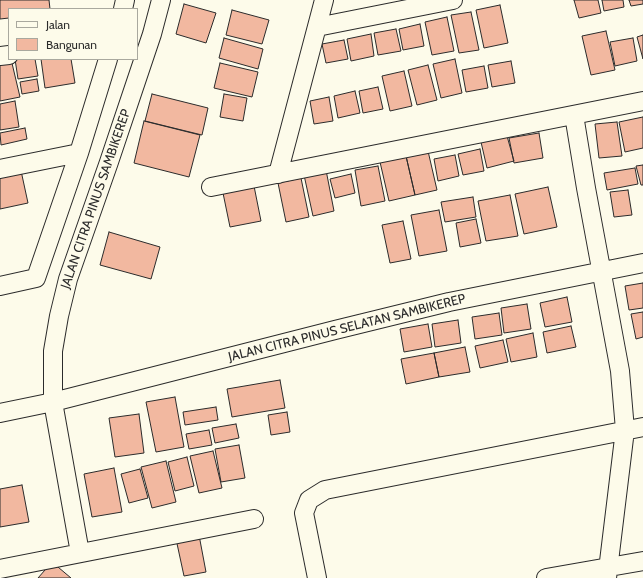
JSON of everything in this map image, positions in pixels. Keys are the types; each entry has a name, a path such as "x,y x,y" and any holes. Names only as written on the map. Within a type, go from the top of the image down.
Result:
{"street":[{"name":"JALAN CITRA PINUS SAMBIKEREP","path":"80,553 54,402 53,351 59,316 68,279 152,34 161,0"},
{"path":"278,174 324,0"},
{"path":"317,27 454,0"},
{"path":"0,286 36,278 79,153 108,60"},
{"path":"211,187 643,101"},
{"path":"574,115 620,371 625,430 608,573"},
{"path":"0,170 79,153"},
{"name":"JALAN CITRA PINUS SELATAN SAMBIKEREP","path":"0,413 54,402 441,304 643,263"},
{"path":"317,578 304,513 309,500 325,490 643,427"},
{"path":"0,569 254,519"},
{"path":"546,578 608,573 643,561"}],"building":[{"path":"0,0 49,0 50,8 8,8 8,18 0,19"},
{"path":"574,0 598,0 601,13 579,18"},
{"path":"602,0 623,0 624,7 604,11"},
{"path":"629,0 643,0 643,4 631,6"},
{"path":"184,4 216,13 206,43 176,34"},
{"path":"500,5 508,43 484,48 476,10"},
{"path":"232,10 269,20 262,44 226,35"},
{"path":"471,12 479,50 459,53 451,15"},
{"path":"447,17 454,51 432,55 425,22"},
{"path":"420,24 424,46 403,50 399,29"},
{"path":"396,29 401,51 378,55 374,33"},
{"path":"606,31 615,70 591,75 582,36"},
{"path":"371,34 374,56 351,61 347,39"},
{"path":"643,35 643,59 637,37"},
{"path":"224,38 263,49 258,69 219,58"},
{"path":"633,38 637,61 615,66 610,42"},
{"path":"344,40 348,59 326,63 322,44"},
{"path":"455,59 462,93 441,98 433,64"},
{"path":"11,60 20,97 0,101 0,61"},
{"path":"15,60 35,60 38,76 18,79"},
{"path":"41,60 71,60 75,83 45,88"},
{"path":"511,61 515,83 492,87 488,65"},
{"path":"220,63 258,72 252,97 214,88"},
{"path":"428,65 437,100 417,105 408,70"},
{"path":"484,66 488,88 466,92 462,70"},
{"path":"404,71 412,106 390,111 382,76"},
{"path":"37,79 39,91 22,94 20,82"},
{"path":"378,87 383,109 363,113 359,91"},
{"path":"355,91 360,113 338,118 334,96"},
{"path":"152,94 208,108 202,135 145,121"},
{"path":"224,94 247,98 243,121 220,117"},
{"path":"329,97 333,121 314,124 310,101"},
{"path":"15,101 19,127 0,130 0,104"},
{"path":"643,117 643,148 625,152 619,122"},
{"path":"144,121 200,135 189,177 134,163"},
{"path":"617,122 622,156 599,158 595,124"},
{"path":"25,128 27,139 1,145 0,133"},
{"path":"539,133 543,158 514,163 509,138"},
{"path":"507,136 514,161 487,168 481,142"},
{"path":"480,149 484,171 463,175 458,154"},
{"path":"428,151 437,190 415,195 406,156"},
{"path":"455,155 459,176 438,181 434,159"},
{"path":"406,156 415,195 389,201 380,162"},
{"path":"643,165 643,185 641,185 636,166"},
{"path":"20,166 28,203 0,209 0,170"},
{"path":"378,166 385,201 361,206 355,170"},
{"path":"635,168 638,184 607,190 604,173"},
{"path":"326,170 334,211 313,216 304,175"},
{"path":"351,174 355,193 335,198 330,179"},
{"path":"301,178 309,217 286,222 278,183"},
{"path":"254,186 261,221 230,227 223,193"},
{"path":"548,187 557,227 524,234 515,194"},
{"path":"628,190 632,215 614,217 610,192"},
{"path":"510,195 518,236 486,241 478,201"},
{"path":"473,197 476,217 445,222 441,202"},
{"path":"439,210 447,251 419,256 411,215"},
{"path":"476,219 481,243 460,247 456,223"},
{"path":"403,221 411,259 390,263 382,225"},
{"path":"109,232 160,247 151,279 100,265"},
{"path":"643,283 643,308 629,310 625,286"},
{"path":"567,297 572,322 545,327 540,303"},
{"path":"527,304 531,329 504,333 501,308"},
{"path":"643,312 643,337 636,339 631,314"},
{"path":"499,313 502,335 475,339 472,317"},
{"path":"458,320 461,343 435,347 432,324"},
{"path":"428,324 432,347 404,352 400,329"},
{"path":"571,326 576,347 547,353 543,332"},
{"path":"533,333 537,357 511,362 506,339"},
{"path":"503,340 508,362 480,368 475,346"},
{"path":"465,347 470,372 439,377 434,353"},
{"path":"434,353 439,377 406,384 401,359"},
{"path":"280,380 285,408 232,417 227,389"},
{"path":"175,397 184,447 156,452 146,402"},
{"path":"216,407 218,420 185,425 183,412"},
{"path":"287,412 290,432 271,435 268,415"},
{"path":"139,414 144,453 115,457 109,418"},
{"path":"236,424 239,438 215,443 212,428"},
{"path":"209,430 212,445 189,449 186,434"},
{"path":"239,445 245,478 221,482 215,449"},
{"path":"213,451 222,488 199,493 190,456"},
{"path":"187,457 194,486 175,491 168,462"},
{"path":"166,461 176,502 152,508 141,467"},
{"path":"114,468 122,512 92,517 84,474"},
{"path":"140,469 148,498 129,503 121,474"},
{"path":"22,485 29,522 0,527 0,489"},
{"path":"199,535 206,572 184,576 176,539"},
{"path":"52,562 71,578 38,578"}]}
